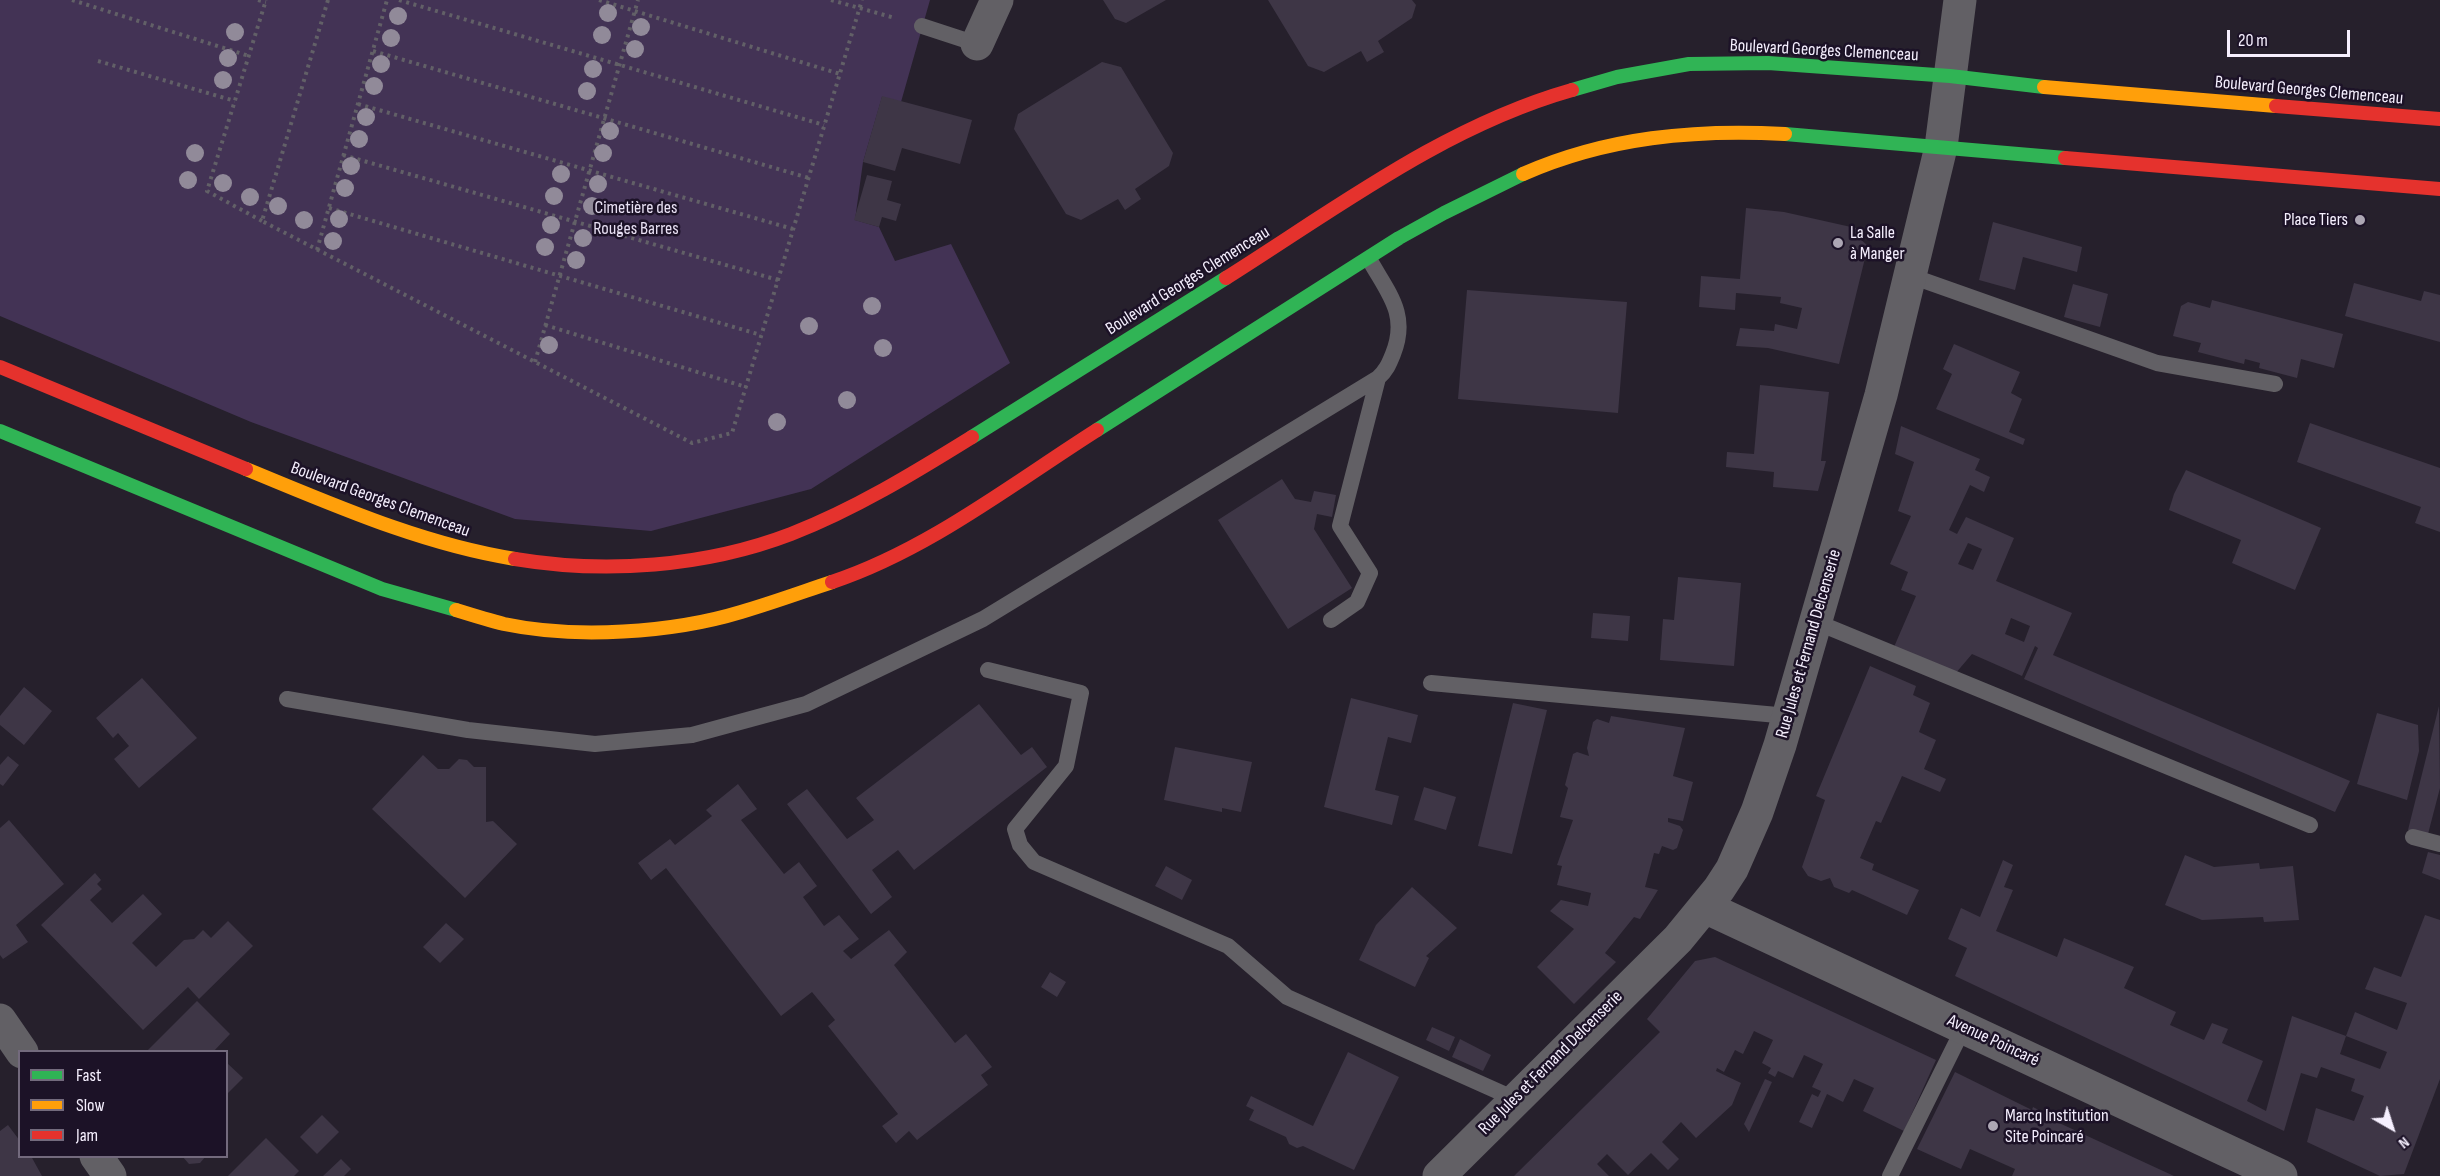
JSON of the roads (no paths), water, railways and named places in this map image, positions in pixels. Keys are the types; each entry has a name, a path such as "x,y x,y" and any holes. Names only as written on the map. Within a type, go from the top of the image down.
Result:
{"main road":[{"name":"Boulevard Georges Clemenceau","path":"0,367 346,510 410,534 476,553 584,567 632,567 678,562 735,550 790,534 842,512 904,479 1416,158 1477,125 1544,98 1617,77 1689,64 1768,63 1950,76 2093,92 2440,120"},
{"path":"0,431 324,567 437,607 505,624 559,631 630,630 678,625 739,613 862,572 925,540 1369,259 1470,199 1518,175 1571,156 1634,140 1680,135 1795,133 2440,189"}],"street":[{"path":"977,44 997,0"},
{"name":"Rue Jules et Fernand Delcenserie","path":"1439,1176 1678,939 1705,907 1732,869 1769,779 1870,433 1911,276 1941,147 1960,0"},
{"name":"Avenue Poincaré","path":"1705,907 2281,1176"},
{"path":"0,1020 21,1050"},
{"path":"97,1158 110,1176"}],"lane":[{"path":"922,26 977,44"},
{"path":"287,699 468,729 595,744 692,735 806,704 983,619 1378,378 1385,372 1401,335 1395,304 1369,259"},
{"path":"1911,276 2157,363 2275,384"},
{"path":"1331,620 1357,602 1370,573 1340,526 1378,378"},
{"path":"1816,622 2310,825"},
{"path":"988,670 1081,693 1066,766 1015,829 1020,845 1034,862 1228,946 1287,997 1515,1099"},
{"path":"1431,683 1788,716"},
{"path":"2413,837 2440,844"},
{"path":"1890,1176 1964,1027"}],"place":[{"name":"Place Tiers","path":"2360,220"},
{"name":"La Salle à Manger","path":"1838,243"},
{"name":"Marcq Institution Site Poincaré","path":"1993,1126"}],"park label":[{"name":"Cimetière des Rouges Barres","path":"636,218"}]}
